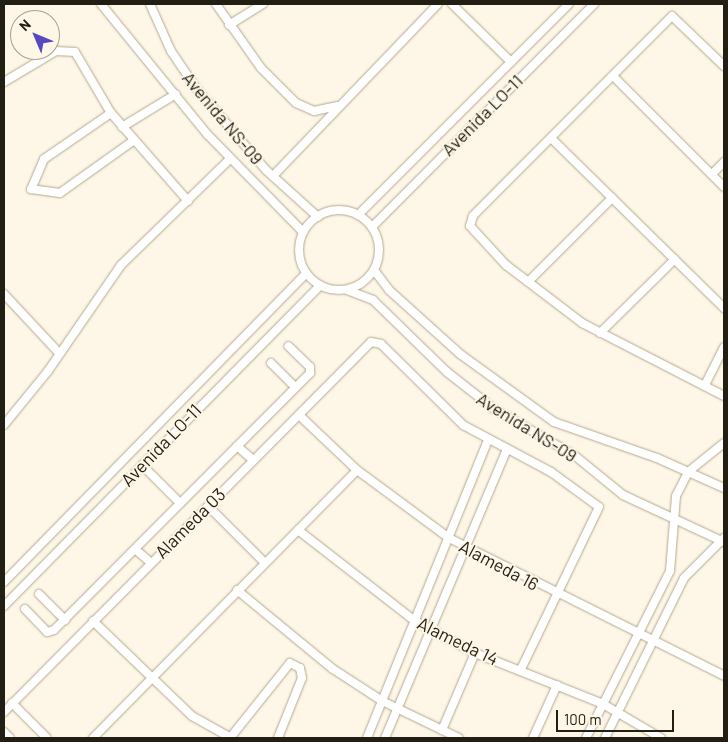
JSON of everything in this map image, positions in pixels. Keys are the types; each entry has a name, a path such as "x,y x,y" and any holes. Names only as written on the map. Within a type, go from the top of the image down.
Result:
{"street":[{"name":"Avenida NS-09","path":"101,4 230,159 303,232"},
{"name":"Avenida NS-09","path":"150,4 171,51 196,88 273,176 318,217"},
{"path":"216,4 229,25 296,104 314,111 339,105"},
{"path":"229,25 263,4"},
{"path":"273,176 339,105 438,4"},
{"path":"452,4 511,62"},
{"name":"Avenida LO-11","path":"358,215 569,4"},
{"name":"Avenida LO-11","path":"372,228 594,4"},
{"path":"724,66 672,16 474,216 470,226 475,236 528,282 600,333 724,396"},
{"path":"4,82 61,49 80,57 111,113 133,141 188,201"},
{"path":"613,76 724,187"},
{"path":"122,127 176,94"},
{"path":"111,113 44,159 31,189 60,193 133,141"},
{"path":"551,138 724,308"},
{"path":"4,425 121,265 230,159"},
{"path":"712,174 724,162"},
{"path":"528,282 612,198"},
{"path":"338,211 358,215 372,228 379,248 374,270 365,281 346,290 320,286 306,274 299,251 303,232 318,217 338,211"},
{"path":"600,333 675,259"},
{"name":"Avenida NS-09","path":"374,270 418,318 514,396 554,422 688,472 724,488"},
{"name":"Avenida LO-11","path":"4,582 306,274"},
{"name":"Avenida LO-11","path":"4,606 320,286"},
{"name":"Avenida NS-09","path":"346,290 373,300 447,372 494,409 574,455 623,496 674,522 723,540"},
{"path":"4,296 58,352"},
{"name":"Alameda 03","path":"4,712 252,459 299,415 367,343 381,344 452,416 488,440"},
{"path":"25,608 47,632 54,630 65,620 310,373 310,367 288,346"},
{"path":"705,385 724,347"},
{"path":"270,363 295,387"},
{"name":"Alameda 16","path":"299,415 357,470 449,538 557,596 724,675"},
{"path":"367,738 488,440 589,496 600,511 521,669"},
{"path":"586,738 670,571 676,496 688,472 724,443"},
{"path":"237,446 252,459"},
{"path":"385,738 507,449"},
{"path":"142,465 180,503"},
{"path":"93,738 264,562 357,470"},
{"path":"208,506 264,562"},
{"name":"Alameda 14","path":"298,530 415,621 432,628 475,653 521,669 603,704 661,738"},
{"path":"605,738 684,578 723,540"},
{"path":"135,549 150,563"},
{"path":"237,590 266,618 382,702 459,738"},
{"path":"39,594 65,620"},
{"path":"93,621 151,679 201,724 231,738 290,663 300,668 302,678 278,738"},
{"path":"442,730 475,653"},
{"path":"533,738 557,685"},
{"path":"12,703 47,738"},
{"path":"4,732 10,738"}]}
